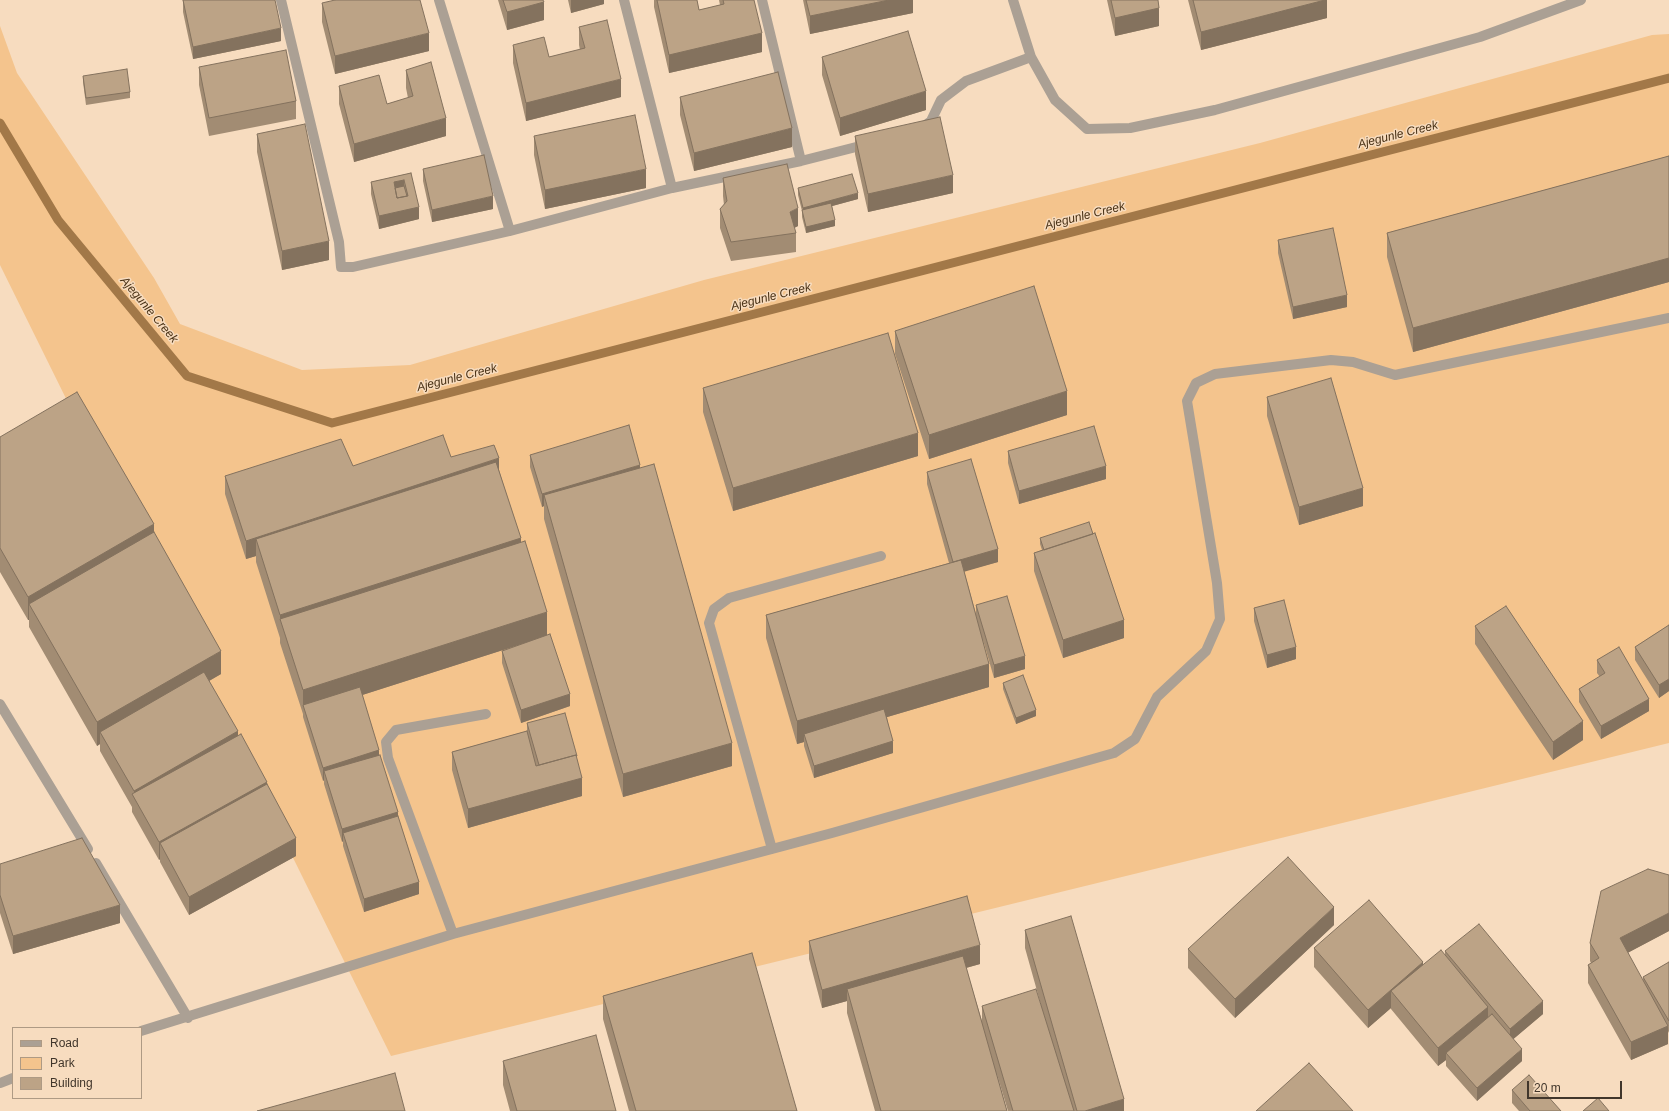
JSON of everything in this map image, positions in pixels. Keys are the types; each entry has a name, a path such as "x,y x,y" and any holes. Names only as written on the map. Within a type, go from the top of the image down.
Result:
{"street":[{"path":"281,0 339,242 341,267 353,267 510,231 672,188 801,161 875,142"},
{"path":"439,0 510,231"},
{"path":"624,0 672,188"},
{"path":"762,0 801,161"},
{"path":"1013,0 1031,57 1055,100 1087,129 1130,128 1215,110 1347,75 1480,37 1581,0"},
{"path":"916,130 931,121 941,100 966,81 1031,57"},
{"path":"142,1031 188,1018 453,934 772,849 1114,753 1135,739 1157,697 1206,651 1220,619 1217,583 1187,401 1196,383 1215,374 1331,360 1353,362 1395,375 1669,318"},
{"path":"772,849 709,623 714,609 729,598 881,556"},
{"path":"0,704 188,1018"},
{"path":"453,934 388,758 386,742 396,730 486,714"},
{"path":"0,1083 12,1078"}],"green space":[{"path":"0,26 17,73 154,278 180,324 302,370 410,365 704,280 1260,143 1652,35 1669,34 1669,743 391,1056 0,265"}],"building":[{"path":"183,0 275,0 281,28 193,47"},
{"path":"335,0 420,0 429,33 335,56 322,3"},
{"path":"503,0 543,0 544,2 507,12"},
{"path":"657,0 697,0 699,10 724,4 723,0 754,0 762,33 669,55"},
{"path":"806,0 889,0 810,16"},
{"path":"1111,0 1158,0 1159,8 1115,18"},
{"path":"1193,0 1325,0 1201,32"},
{"path":"607,20 621,79 526,103 513,45 544,37 549,57 585,48 579,27"},
{"path":"908,31 926,91 840,118 822,57"},
{"path":"286,50 296,101 209,118 199,67"},
{"path":"431,62 446,118 354,144 339,86 379,75 387,104 413,96 406,70"},
{"path":"127,69 130,92 86,98 83,76"},
{"path":"778,72 792,128 694,153 680,97"},
{"path":"635,115 646,169 545,190 534,136"},
{"path":"940,117 953,175 868,194 855,136"},
{"path":"305,124 329,241 282,251 257,134"},
{"path":"484,155 493,196 432,210 423,169"},
{"path":"1669,156 1669,258 1413,328 1387,233"},
{"path":"787,164 798,208 790,212 796,233 731,242 720,209 727,201 723,178"},
{"path":"411,173 419,207 379,216 371,182","holes":["404,180 408,196 397,198 394,182"]},
{"path":"852,174 858,193 803,208 798,188"},
{"path":"404,186 407,196 397,198 395,188"},
{"path":"831,203 835,220 806,227 802,210"},
{"path":"1333,228 1347,295 1293,307 1278,240"},
{"path":"1034,286 1067,391 929,435 895,331"},
{"path":"888,333 918,433 733,488 703,388"},
{"path":"1331,378 1363,488 1299,507 1267,397"},
{"path":"77,392 154,524 28,597 0,548 0,437"},
{"path":"629,425 640,465 542,494 530,455"},
{"path":"1094,426 1106,466 1019,491 1008,451"},
{"path":"443,435 451,457 494,445 499,458 246,541 225,476 341,439 353,466"},
{"path":"971,459 998,549 953,562 927,472"},
{"path":"496,462 521,538 280,615 256,539"},
{"path":"654,464 732,743 623,774 544,495"},
{"path":"1089,522 1093,534 1044,550 1040,538"},
{"path":"154,532 221,651 97,722 29,604"},
{"path":"1095,533 1124,620 1063,640 1034,553"},
{"path":"525,541 547,612 303,690 280,619"},
{"path":"961,560 989,664 797,721 766,615"},
{"path":"1007,596 1025,656 994,665 976,605"},
{"path":"1284,600 1296,647 1267,655 1254,608"},
{"path":"1506,606 1583,721 1553,742 1475,626"},
{"path":"1669,625 1669,679 1659,685 1635,647"},
{"path":"550,634 570,694 521,710 502,651"},
{"path":"1619,647 1649,699 1601,726 1579,689 1605,673 1597,660"},
{"path":"204,672 238,731 134,791 100,732"},
{"path":"1023,675 1036,710 1016,718 1003,683"},
{"path":"360,687 379,750 323,768 303,705"},
{"path":"884,709 893,741 814,766 804,734"},
{"path":"565,713 577,756 576,755 539,765 527,723"},
{"path":"527,731 536,766 576,755 582,778 468,809 452,752"},
{"path":"241,734 267,782 159,842 132,794"},
{"path":"380,755 398,812 342,829 324,771"},
{"path":"267,784 296,838 189,897 160,843"},
{"path":"398,816 419,882 364,899 343,833"},
{"path":"82,838 120,905 13,936 0,895 0,864"},
{"path":"1288,857 1334,907 1235,999 1188,949"},
{"path":"1648,869 1669,875 1669,913 1620,938 1668,1026 1631,1042 1588,965 1599,958 1590,943 1601,891"},
{"path":"967,896 980,945 822,990 809,941"},
{"path":"1369,900 1423,962 1368,1010 1314,948"},
{"path":"1071,916 1124,1099 1085,1111 1077,1111 1025,930"},
{"path":"1479,924 1543,1001 1510,1029 1445,951"},
{"path":"1441,950 1488,1007 1438,1048 1391,991"},
{"path":"752,953 797,1111 636,1111 603,996"},
{"path":"963,956 1007,1111 881,1111 847,989"},
{"path":"1669,962 1669,1021 1643,977"},
{"path":"1036,989 1074,1111 1013,1111 982,1006"},
{"path":"1492,1014 1522,1049 1477,1088 1446,1053"},
{"path":"596,1035 616,1111 517,1111 503,1061"},
{"path":"1309,1063 1353,1111 1256,1111"},
{"path":"395,1073 405,1111 257,1111"},
{"path":"1529,1075 1561,1111 1530,1111 1512,1090"},
{"path":"1598,1098 1609,1111 1583,1111"}],"waterway":[{"name":"Ajegunle Creek","path":"0,123 58,220 187,376 332,423 1669,78"}]}
